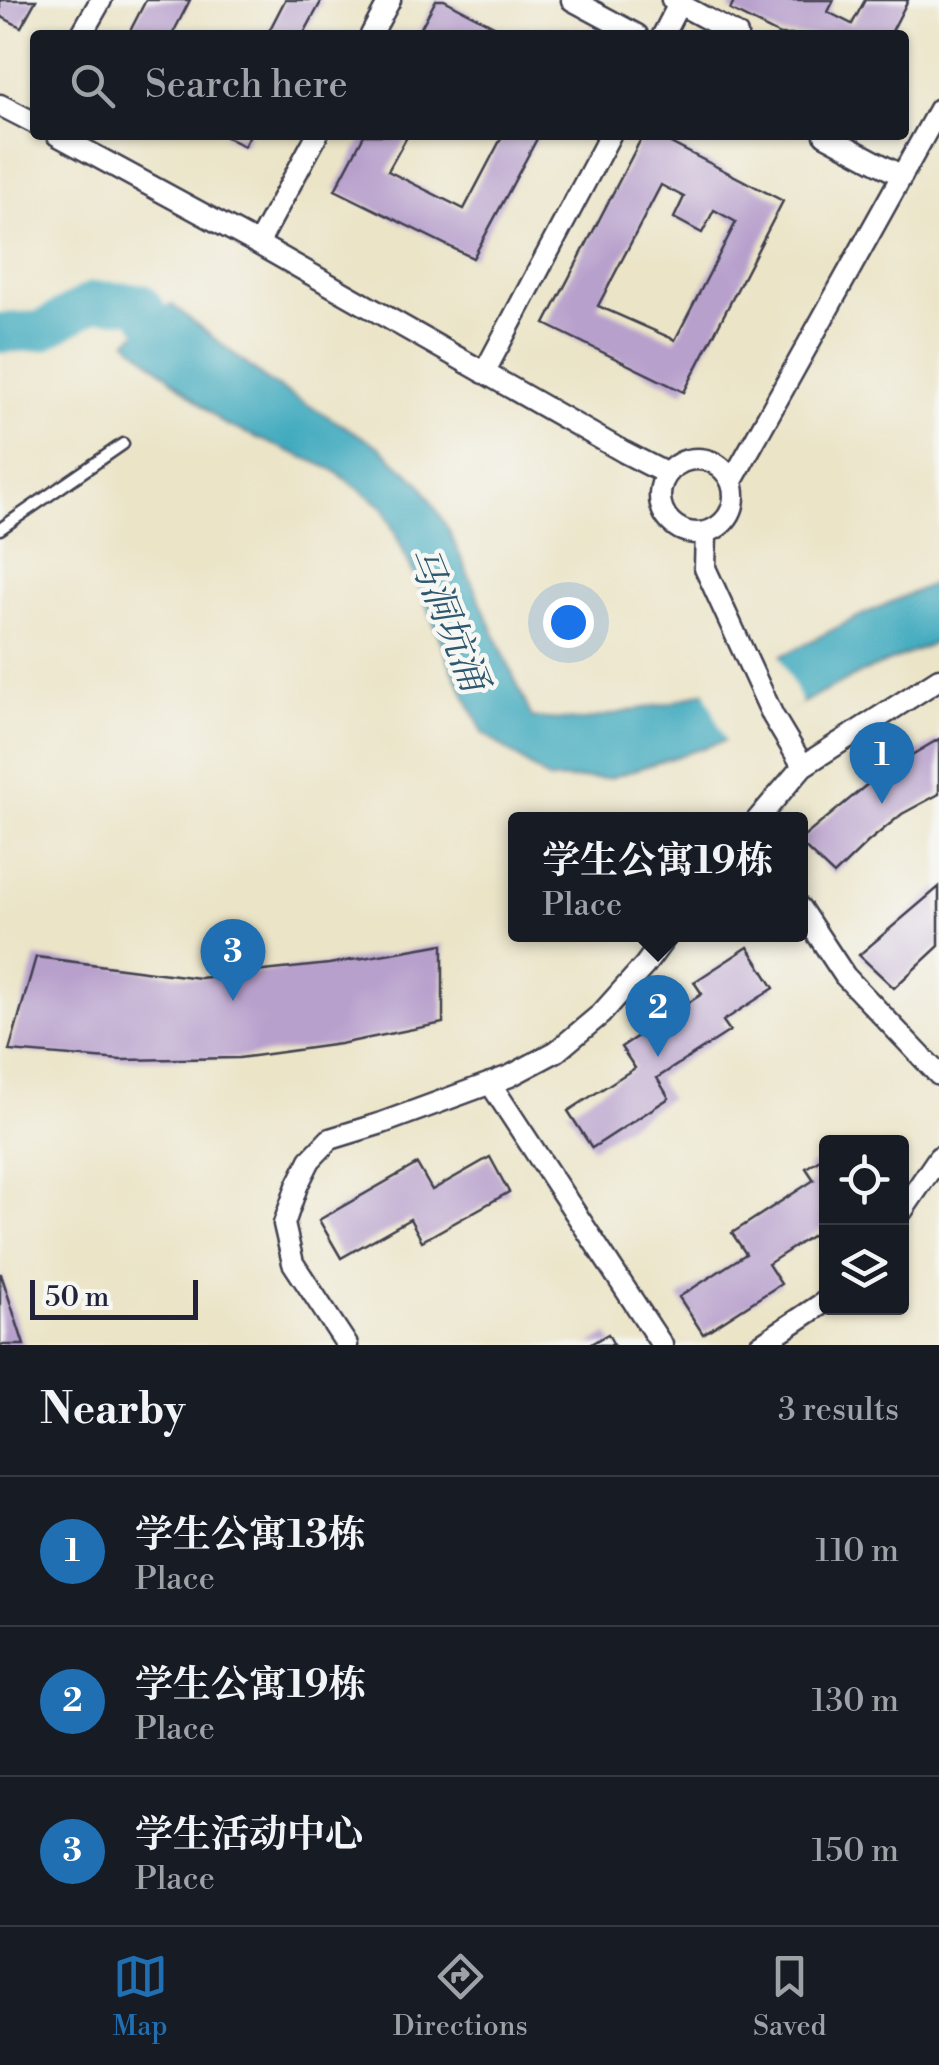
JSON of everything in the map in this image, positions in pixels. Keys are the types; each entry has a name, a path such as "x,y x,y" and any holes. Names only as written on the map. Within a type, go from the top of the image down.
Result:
{"street":[{"path":"85,30 101,0"},
{"path":"374,30 390,0"},
{"path":"572,0 628,30"},
{"path":"664,30 677,1 728,30"},
{"path":"0,105 30,119"},
{"path":"732,481 939,109"},
{"path":"909,127 924,135"},
{"path":"66,140 667,474"},
{"path":"258,244 314,140"},
{"path":"484,373 607,140"},
{"path":"834,140 902,176"},
{"path":"688,460 714,462 732,481 734,506 718,528 693,534 680,530 663,511 660,498 667,474 688,460"},
{"path":"706,532 705,568 773,716 802,766"},
{"path":"764,812 802,766 939,680"},
{"path":"808,920 845,976 939,1075"},
{"path":"346,1345 293,1263 284,1224 310,1160 330,1139 510,1076 556,1050 602,1014 662,942"},
{"path":"490,1083 662,1345"},
{"path":"909,1201 939,1157"},
{"path":"760,1345 819,1307"}],"lane":[{"path":"0,529 123,444"}],"water":[{"path":"171,304 269,382 378,446 421,484 449,531 532,718 580,721 670,703 727,684 860,616 939,581 939,641 864,672 730,739 610,778 549,780 483,733 383,507 332,469 224,424 127,341"}],"pier":[{"path":"778,652 802,704 727,745 703,686"}],"building":[{"path":"0,0 36,0 21,27 0,16"},
{"path":"146,0 190,0 175,30 131,30"},
{"path":"285,0 322,0 306,30 270,30"},
{"path":"436,0 444,0 501,30 420,30"},
{"path":"735,0 834,0 828,12 852,24 865,0 908,0 893,30 770,30 730,10"},
{"path":"361,140 405,140 388,171 464,209 500,140 536,140 473,258 335,190"},
{"path":"640,140 665,140 783,201 684,392 545,324","holes":["661,185 684,197 674,218 702,233 714,210 736,222 675,340 598,306"]},
{"path":"939,739 939,794 902,814 834,875 808,851 808,833 881,773"},
{"path":"939,887 939,946 894,988 859,955"},
{"path":"443,944 443,1023 340,1044 239,1058 121,1060 9,1051 36,957 199,978 329,964"},
{"path":"748,947 774,988 723,1021 730,1031 657,1078 669,1098 592,1148 568,1111 635,1068 621,1047 702,994 694,982"},
{"path":"490,1157 509,1192 422,1241 410,1219 341,1258 319,1220 417,1164 432,1190"},
{"path":"819,1160 819,1231 768,1264 781,1284 703,1334 679,1297 746,1254 732,1233 814,1180 806,1168"},
{"path":"1,1274 24,1345 0,1345"},
{"path":"608,1334 614,1345 589,1345"}],"waterway":[{"name":"马洞坑涌","path":"0,333 41,331 95,301 139,303 186,361"}],"place":[{"name":"学生公寓13栋","path":"882,804"},
{"name":"学生活动中心","path":"233,1001"},
{"name":"学生公寓19栋","path":"658,1057"}]}
